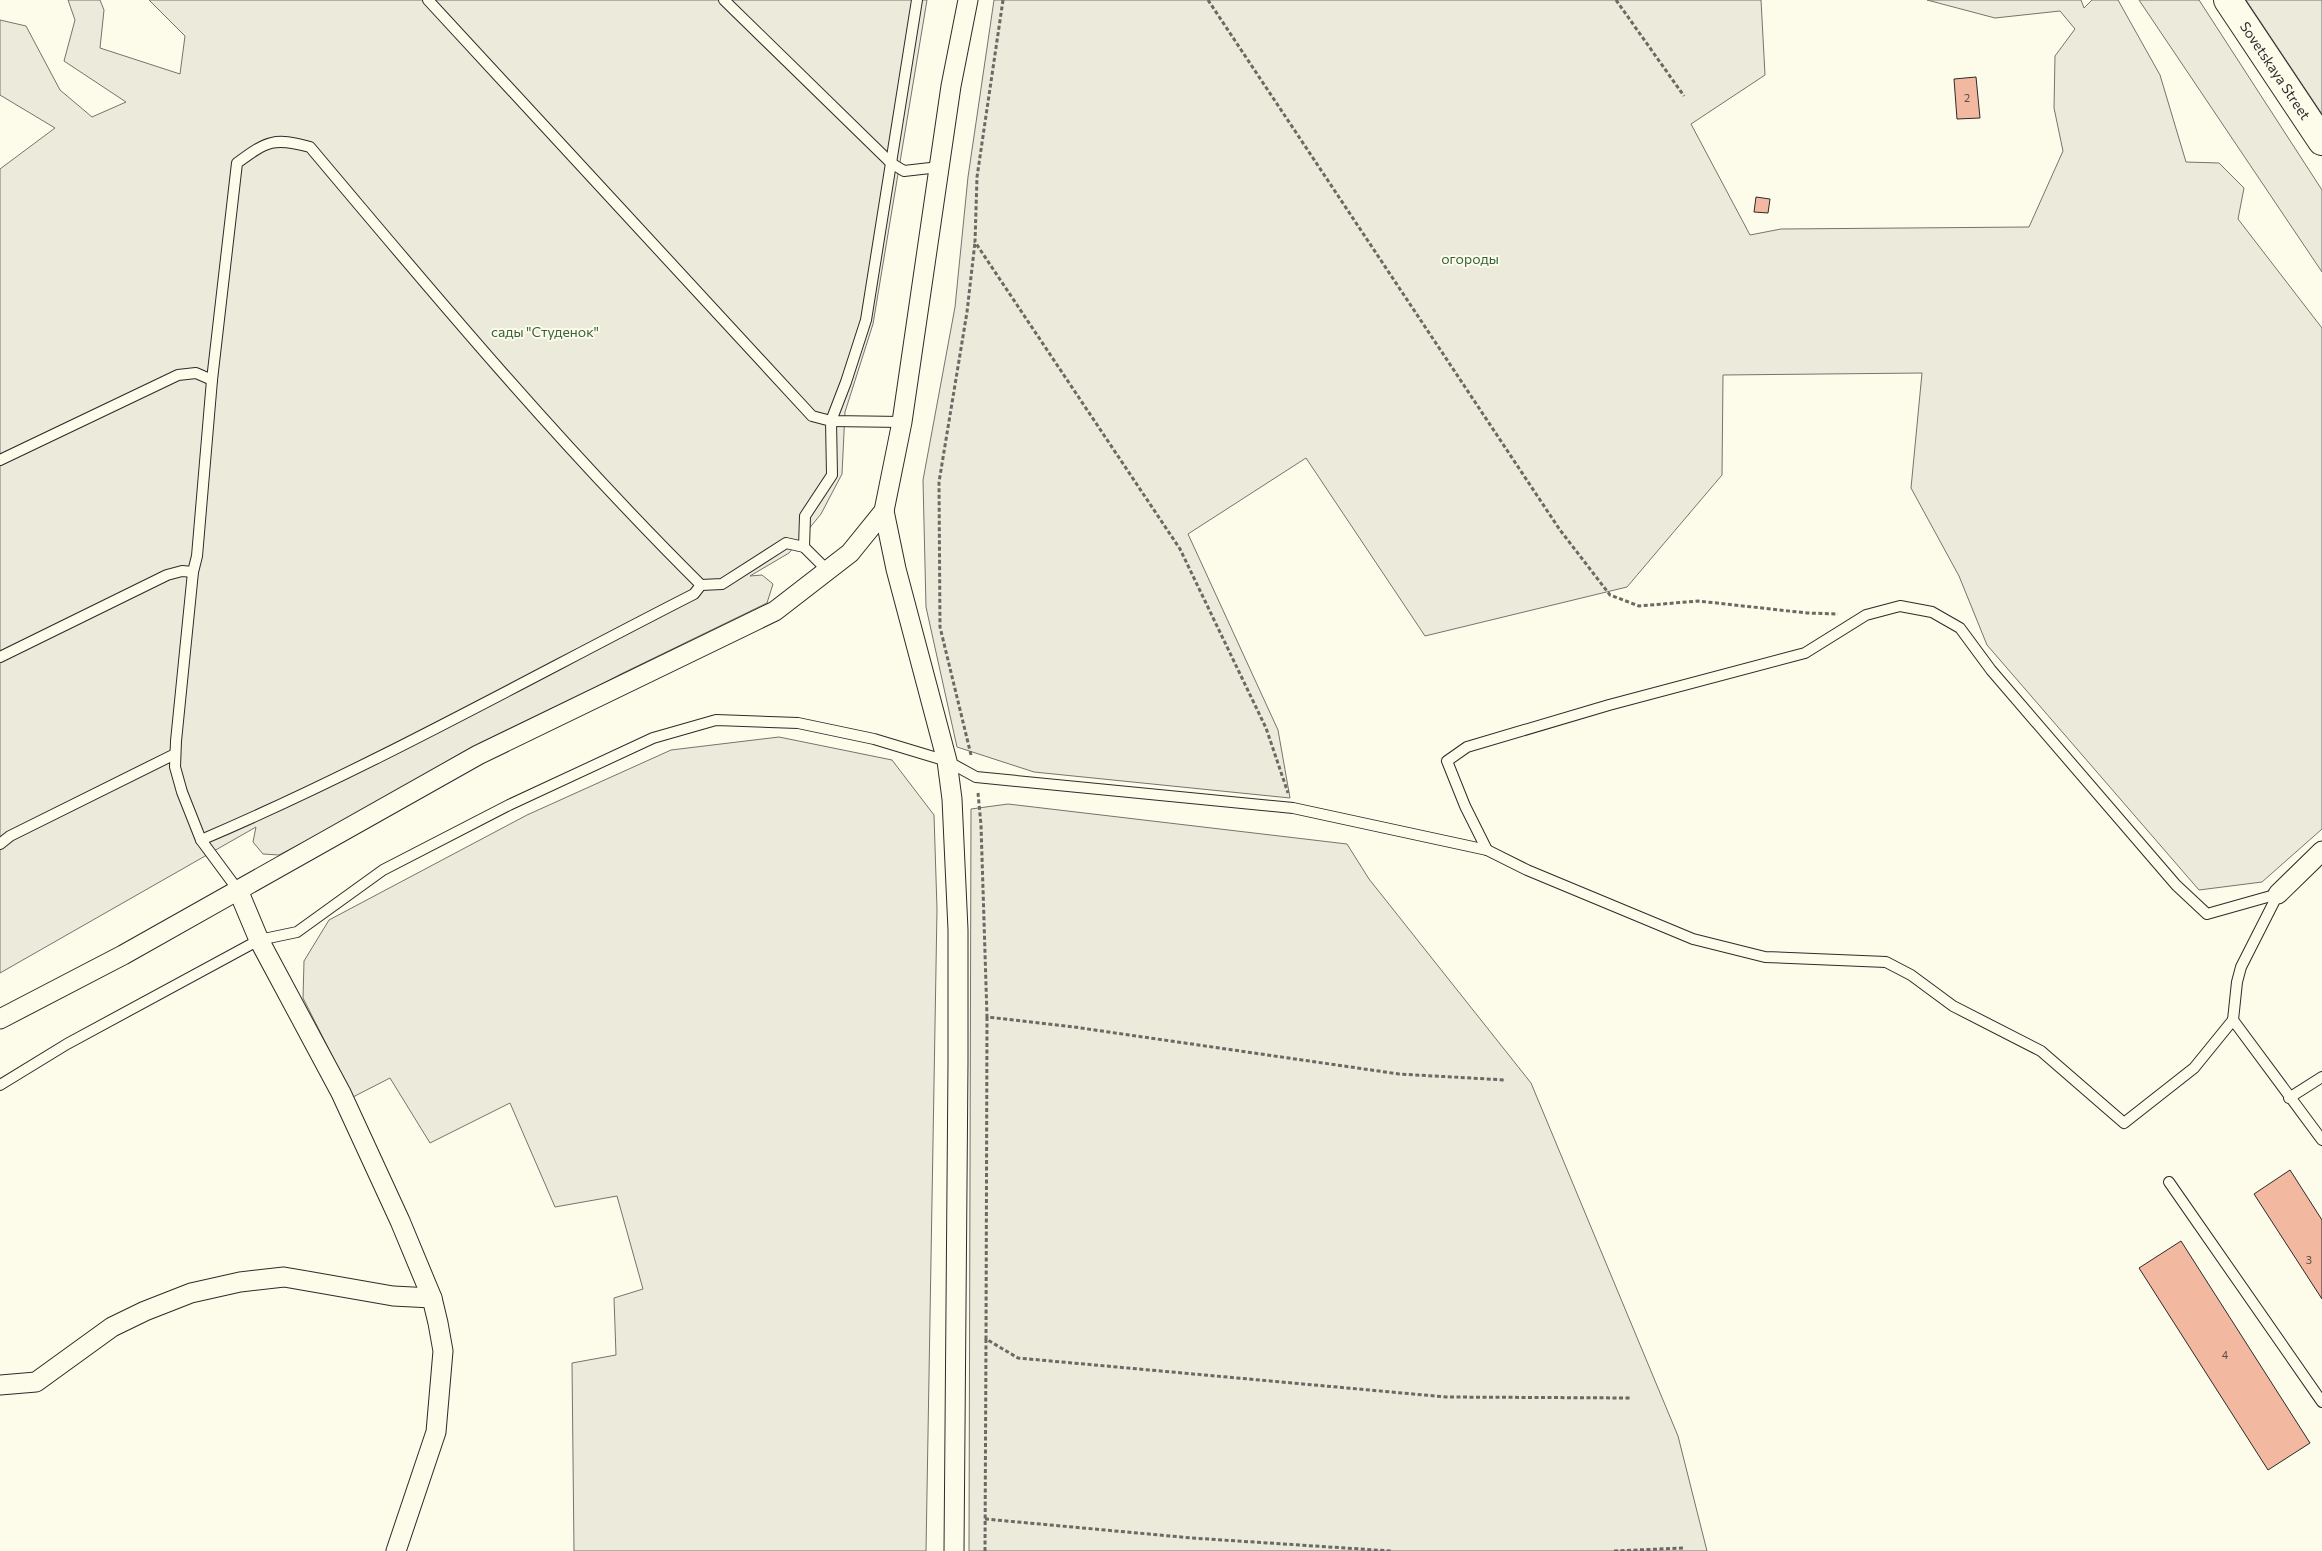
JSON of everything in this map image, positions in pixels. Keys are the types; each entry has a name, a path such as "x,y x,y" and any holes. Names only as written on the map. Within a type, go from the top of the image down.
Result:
{"street":[{"path":"954,1551 958,930 952,799 947,761 899,579 884,511 902,422 951,86 968,0"},
{"name":"Sovetskaya Street","path":"2228,0 2322,141"},
{"path":"0,1019 123,955 478,755 775,611 850,553 884,511"},
{"path":"2278,894 2322,851"},
{"path":"238,890 258,940 342,1093 400,1221 432,1298 443,1351 436,1432 396,1551"},
{"path":"0,1385 36,1382 112,1327 145,1311 192,1294 240,1282 284,1277 393,1296 432,1298"}],"lane":[{"path":"428,0 812,416 831,421 902,422"},
{"path":"724,0 891,163 904,171 939,167"},
{"path":"804,547 805,516 832,475 831,421 866,320 917,0"},
{"path":"238,890 201,840 182,792 175,767 193,572 197,556 212,380 237,163 262,144 289,141 310,147 437,298 566,445 701,585 722,584 786,543 804,547 827,570"},
{"path":"0,460 178,375 196,373 212,380"},
{"path":"0,657 167,575 182,571 193,572"},
{"path":"201,840 371,761 694,594 701,585"},
{"path":"1487,850 1465,806 1447,761 1467,747 1609,705 1804,653 1866,615 1900,606 1932,612 1960,628 1991,670 2163,870 2207,914 2278,894"},
{"path":"0,1085 67,1044 258,940 297,932 382,870 509,805 653,738 716,720 798,723 874,739 947,761 976,777 1293,808 1487,850 1527,870 1693,939 1765,957 1886,962 1911,975 1953,1006 2041,1051 2124,1123 2194,1068 2233,1020 2237,982 2241,967 2278,894"},
{"path":"0,844 10,836 176,754"},
{"path":"2233,1020 2322,1140"},
{"path":"2289,1098 2322,1077"},
{"path":"2169,1182 2322,1402"}],"path":[{"path":"985,1551 987,1017 981,825 976,777 940,627 938,482 967,312 975,242 977,177 1003,0"},
{"path":"1208,0 1560,530 1610,595 1639,606 1698,601 1807,613 1866,615"},
{"path":"1616,0 1684,96"},
{"path":"975,242 1180,549 1266,728 1293,808"},
{"path":"987,1017 1074,1027 1398,1074 1506,1080"},
{"path":"986,1339 1018,1358 1446,1396 1631,1398"},
{"path":"985,1519 1192,1538 1391,1551"},
{"path":"1614,1551 1683,1548"}],"green space":[{"name":"сады \"Студенок\"","path":"68,0 100,0 104,10 100,48 180,74 185,36 149,0 927,0 873,324 845,412 842,474 821,514 789,553 750,576 762,575 773,584 767,603 621,674 279,855 263,854 253,842 256,827 0,973 0,169 55,128 0,95 0,20 26,26 60,90 92,117 126,102 64,61 75,20"},
{"name":"огороды","path":"994,0 1761,0 1765,75 1691,124 1750,235 1781,229 2029,227 2063,151 2054,108 2055,56 2075,29 2060,11 1995,18 1927,0 2081,0 2084,8 2092,0 2118,0 2160,75 2186,162 2219,163 2244,188 2238,219 2322,328 2322,829 2262,882 2199,890 1987,645 1959,576 1911,488 1922,373 1723,375 1722,475 1627,587 1425,636 1306,458 1188,534 1278,730 1290,798 1034,772 957,747 926,607 923,480 955,307 968,177"},
{"path":"2139,0 2199,0 2322,190 2322,272"},
{"path":"2246,0 2322,0 2322,114"},
{"path":"779,737 892,760 934,815 937,909 926,1551 574,1551 572,1363 616,1355 614,1298 643,1289 617,1196 555,1207 510,1103 430,1143 390,1078 353,1097 303,998 304,961 329,920 527,815 671,750"},
{"path":"1008,804 1347,844 1369,879 1531,1083 1678,1436 1707,1551 969,1551 971,809"}],"building":[{"path":"1976,77 1980,118 1957,119 1954,79"},
{"path":"1756,197 1770,199 1768,213 1754,212"},
{"path":"2290,1170 2322,1220 2322,1299 2254,1194"},
{"path":"2181,1241 2310,1443 2268,1470 2139,1268"}]}
